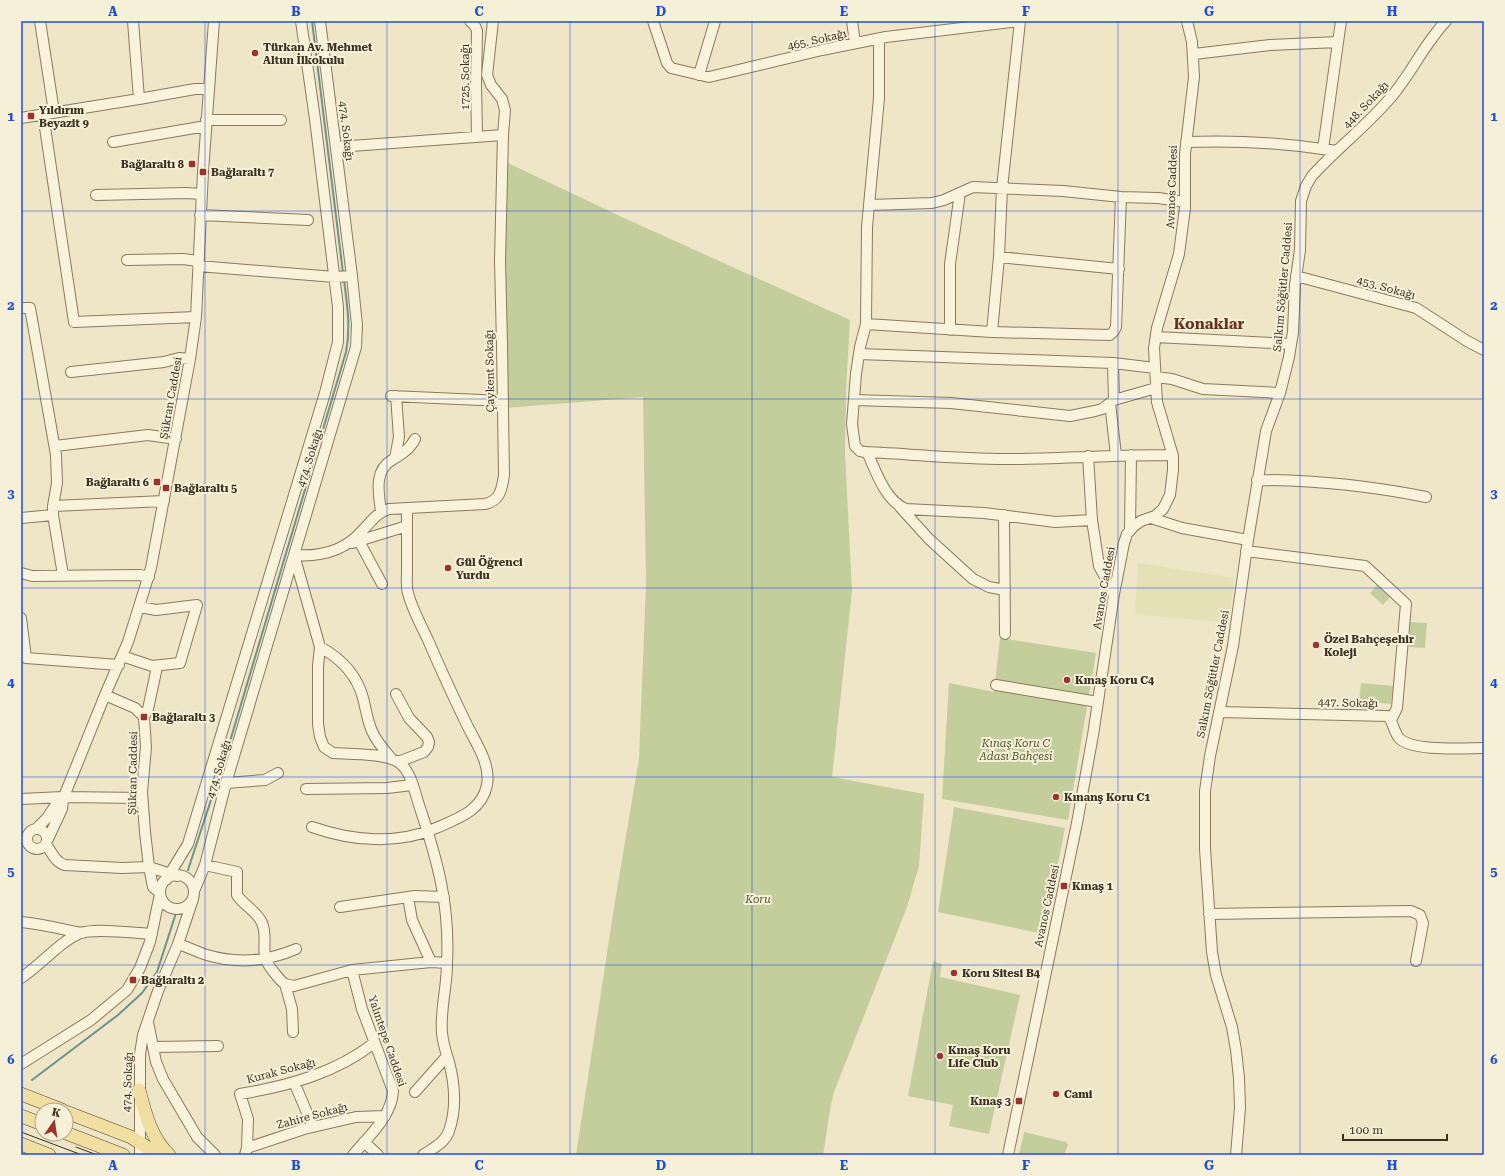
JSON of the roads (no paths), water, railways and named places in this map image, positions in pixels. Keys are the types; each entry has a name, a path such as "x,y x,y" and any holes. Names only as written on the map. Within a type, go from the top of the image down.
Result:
{"main road":[{"path":"139,1090 145,1115 154,1136 169,1155"},
{"path":"21,1094 42,1102"},
{"path":"74,1115 130,1137 139,1149 159,1155"},
{"path":"21,1116 34,1121"},
{"path":"74,1136 123,1155"},
{"path":"21,1144 49,1155"}],"street":[{"path":"40,21 54,112"},
{"path":"133,21 139,99"},
{"name":"Şükran Caddesi","path":"160,894 153,887 148,867 142,798 146,747 144,717 139,710 105,695 121,661 149,578 190,360 196,317 200,215 214,21"},
{"name":"474. Sokağı","path":"139,1149 140,1054 143,1035 158,991 178,944 193,895 205,865 226,783 356,347 357,325 344,276 313,105 301,21"},
{"name":"474. Sokağı","path":"171,876 188,844 324,393 336,350 339,333 338,307 344,276 337,147 320,21"},
{"name":"1725. Sokağı","path":"470,21 475,26 477,31 477,136"},
{"name":"Çaykent Sokağı","path":"381,512 389,509 484,504 492,502 497,498 501,491 504,475 500,261 505,110 502,99 491,85 487,75 493,21"},
{"name":"465. Sokağı","path":"653,21 669,65 675,70 709,77 822,50 879,39 1020,21"},
{"path":"699,75 715,21"},
{"path":"852,21 855,44"},
{"path":"992,332 999,257 1002,188 1020,21"},
{"name":"Avanos Caddesi","path":"1008,1155 1077,823 1098,702 1114,594 1124,543 1130,530 1141,521 1151,518 1163,509 1168,500 1173,470 1172,455 1157,402 1156,337 1179,254 1185,202 1186,142 1194,86 1194,54 1187,21"},
{"path":"1323,149 1341,21"},
{"name":"448. Sokağı","path":"1301,201 1304,190 1312,176 1367,124 1392,95 1416,63 1431,38 1446,21"},
{"path":"879,39 879,98 866,256 866,324 859,354 852,424 854,444 858,450 867,452 1000,459 1116,455 1172,455"},
{"path":"1194,54 1270,46 1338,42"},
{"path":"21,118 195,89 208,90"},
{"path":"43,114 74,322 196,317"},
{"path":"113,142 206,123 281,120"},
{"path":"337,147 503,135"},
{"path":"1186,142 1256,142 1337,151"},
{"path":"869,205 932,203 972,187 1063,191 1121,197 1158,198 1185,202"},
{"path":"950,330 950,264 960,193"},
{"path":"96,195 202,194"},
{"path":"866,324 992,332 1110,335 1116,327 1121,197"},
{"name":"Salkım Söğütler Caddesi","path":"1236,1155 1240,1108 1238,1059 1232,1027 1214,964 1205,849 1205,791 1210,756 1233,646 1246,552 1266,431 1280,393 1291,344 1296,276 1300,250 1301,201"},
{"path":"200,215 308,220"},
{"path":"999,257 1119,269"},
{"path":"127,260 183,259 198,263 344,276"},
{"name":"453. Sokağı","path":"1296,276 1416,308 1467,341 1484,350"},
{"path":"21,308 30,308 55,446 57,483 53,511 63,575"},
{"path":"1156,337 1291,344"},
{"path":"859,354 1112,363 1156,378 1172,379 1203,389 1280,393"},
{"path":"71,372 164,362 179,358 190,360"},
{"path":"1112,363 1112,401 1116,455"},
{"path":"854,400 951,403 1066,416 1095,412 1102,409 1112,401 1156,378"},
{"path":"396,458 399,437 393,396 503,401"},
{"path":"55,446 148,435 176,439"},
{"path":"348,544 373,518 381,512 379,478 384,466 408,450 415,439"},
{"path":"867,452 885,488 929,539 973,579 989,587 1005,590"},
{"path":"1130,530 1131,455"},
{"path":"1088,456 1092,520 1099,566 1114,594"},
{"path":"1258,480 1304,481 1351,485 1426,497"},
{"path":"21,518 53,511 164,501"},
{"path":"899,505 911,510 984,512 1055,522 1092,520"},
{"path":"312,827 341,835 371,839 400,838 428,832 458,819 474,809 484,795 487,785 488,774 486,764 449,688 416,615 408,592 407,508"},
{"path":"1004,515 1005,634"},
{"path":"1151,518 1182,528 1248,540"},
{"path":"396,694 409,718 429,742 428,747 424,752 395,760 333,753 322,744 318,724 318,666 320,647 294,555 320,555 335,551 359,540 407,526"},
{"path":"359,540 382,584"},
{"path":"1246,552 1365,566 1406,604 1397,708 1391,720"},
{"path":"21,573 32,576 140,575 149,578"},
{"path":"21,618 26,658 121,661 157,667 180,663 197,605 156,610 140,607"},
{"path":"320,647 335,657 353,675 363,696 371,730 381,746 406,770 428,832 439,870 444,897 448,936 448,964 442,1024 443,1042 454,1088 455,1102 449,1131 444,1140 423,1155"},
{"path":"144,717 148,709 157,667"},
{"path":"996,685 1098,702"},
{"path":"21,847 39,850 47,842 62,810 63,798 105,695"},
{"name":"447. Sokağı","path":"1220,712 1388,716 1400,738 1411,744 1437,748 1484,748"},
{"path":"226,783 265,780 278,773"},
{"path":"306,789 387,788 412,784"},
{"path":"32,848 27,840 29,832 47,818 55,806 63,798"},
{"path":"21,799 142,798"},
{"path":"29,832 45,832 47,842 59,864 122,868 148,867 171,876 188,880 193,887 193,895 181,909 173,909 163,902 160,894"},
{"path":"205,865 237,872 237,895 260,919 264,927 265,959 285,984 292,1009 293,1032"},
{"path":"21,1064 90,1020 127,990 140,968 152,934 161,886 171,876"},
{"path":"340,907 415,896 444,897"},
{"path":"408,897 412,920 431,962"},
{"path":"1209,914 1411,911 1420,915 1423,923 1416,961"},
{"path":"21,922 37,923 82,933"},
{"path":"21,978 71,939 82,933 93,931 152,934"},
{"path":"178,944 196,952 219,958 240,960 265,959 296,949"},
{"path":"285,984 294,986 352,970 431,962 448,964"},
{"name":"Yalıntepe Caddesi","path":"352,970 362,1009 392,1087 390,1102 384,1116 353,1155"},
{"path":"148,1020 156,1062 162,1079 197,1137 216,1155"},
{"name":"Kurak Sokağı","path":"246,1152 248,1119 240,1094 294,1082 334,1068 355,1057 374,1043"},
{"path":"153,1046 218,1046"},
{"path":"415,1092 446,1056"},
{"path":"294,1082 313,1127"},
{"name":"Zahire Sokağı","path":"246,1152 313,1127 356,1117 384,1116"},
{"path":"364,1142 378,1155"}],"waterway":[{"path":"312,21 343,273"},
{"path":"188,870 228,748 346,352 348,325 344,280"},
{"path":"32,1080 118,1015 142,993 157,972 176,913"}],"tram line":[{"path":"21,1132 82,1155"},
{"path":"76,1147 97,1155"}],"place":[{"name":"Türkan Av. Mehmet Altun İlkokulu","path":"255,53"},
{"name":"Yıldırım Beyazit 9","path":"31,116"},
{"name":"Bağlaraltı 8","path":"192,164"},
{"name":"Bağlaraltı 7","path":"203,172"},
{"name":"Bağlaraltı 6","path":"157,482"},
{"name":"Bağlaraltı 5","path":"166,488"},
{"name":"Gül Öğrenci Yurdu","path":"448,568"},
{"name":"Özel Bahçeşehir Koleji","path":"1316,645"},
{"name":"Kınaş Koru C4","path":"1067,680"},
{"name":"Bağlaraltı 3","path":"144,717"},
{"name":"Kınanş Koru C1","path":"1056,797"},
{"name":"Kınaş 1","path":"1064,886"},
{"name":"Koru Sitesi B4","path":"954,973"},
{"name":"Bağlaraltı 2","path":"133,980"},
{"name":"Kınaş Koru Life Club","path":"940,1056"},
{"name":"Cami","path":"1056,1094"},
{"name":"Kınaş 3","path":"1019,1101"}],"district":[{"name":"Konaklar","path":"1209,324"}],"park label":[{"name":"Kınaş Koru C Adası Bahçesi","path":"1016,749"},
{"name":"Koru","path":"758,899"}]}
